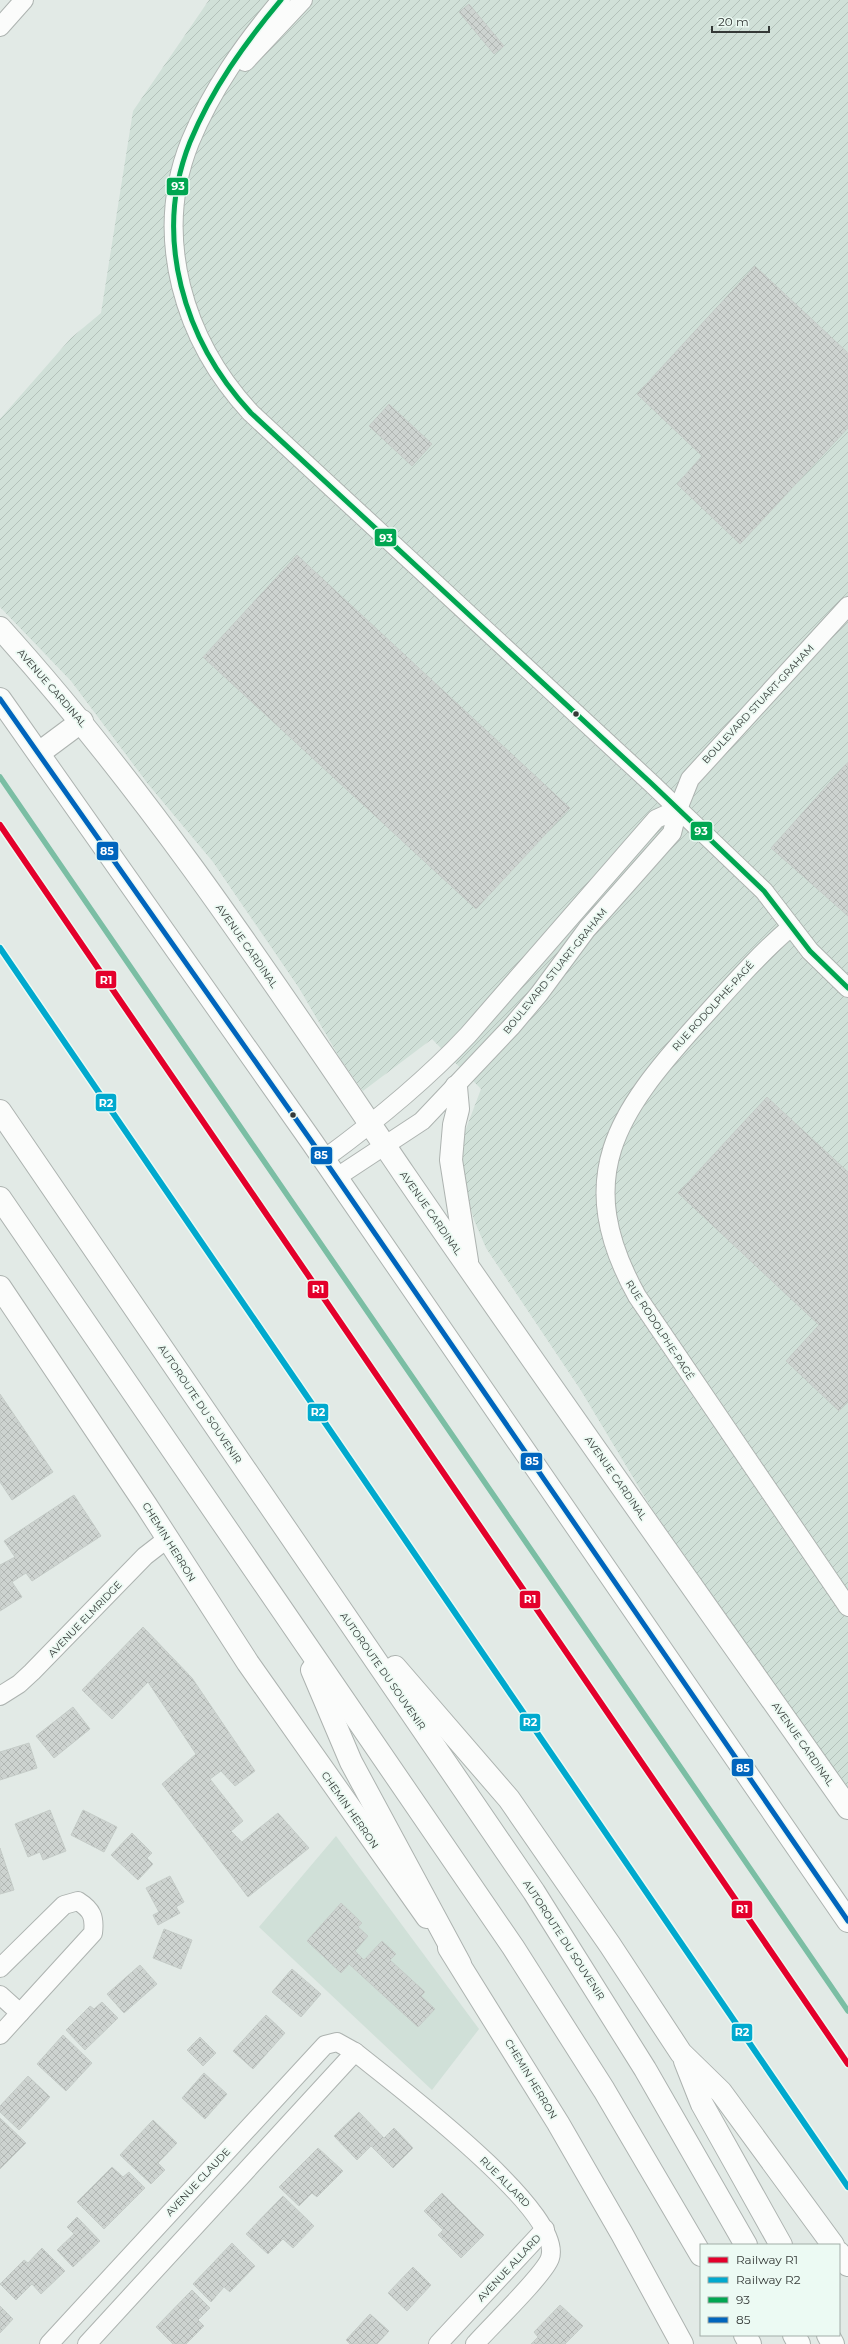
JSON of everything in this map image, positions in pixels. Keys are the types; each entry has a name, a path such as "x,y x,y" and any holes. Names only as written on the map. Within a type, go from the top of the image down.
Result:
{"main road":[{"name":"AVENUE CARDINAL","path":"0,628 82,721 212,895 468,1266 848,1808"},
{"path":"0,699 337,1177 848,1921"},
{"path":"39,753 82,721"},
{"path":"456,1087 458,1109 454,1125 451,1160 468,1266"},
{"name":"AUTOROUTE DU SOUVENIR","path":"0,1111 501,1842 593,1983 653,2082 745,2244"},
{"path":"0,1198 546,1998 640,2149 700,2253"},
{"name":"CHEMIN HERRON","path":"0,1287 265,1689 460,1964 600,2196 682,2344"},
{"path":"318,1576 509,1800 610,1944 682,2052 721,2092 832,2244"},
{"path":"294,1628 351,1762 460,1964"},
{"path":"682,2052 702,2104 780,2244"},
{"path":"840,2254 848,2265"}],"street":[{"path":"0,27 24,0"},
{"path":"281,0 242,48 206,109 190,143 181,176 176,212 176,250 184,298 190,316 209,359 219,375 240,402 270,431 678,809 764,891 814,955 848,988"},
{"path":"206,109 247,60 303,0"},
{"name":"BOULEVARD STUART-GRAHAM","path":"337,1177 385,1144 413,1129 456,1087 527,1009 586,929 672,833 684,790 693,774 848,606"},
{"name":"BOULEVARD STUART-GRAHAM","path":"324,1159 411,1092 455,1049 656,819 678,809"},
{"name":"RUE RODOLPHE-PAGÉ","path":"791,927 756,959 644,1086 624,1119 612,1150 605,1187 604,1207 611,1240 618,1260 637,1296 848,1607"},
{"name":"AVENUE ELMRIDGE","path":"0,1696 20,1684 145,1556 167,1539"},
{"path":"0,1968 64,1905 78,1901 88,1908 95,1919 93,1933 0,2035"},
{"path":"0,1996 20,2014"},
{"name":"AVENUE CLAUDE","path":"49,2344 325,2045 337,2042 355,2052 461,2139"},
{"path":"87,2344 355,2052"},
{"name":"RUE ALLARD","path":"461,2139 527,2203 545,2229"},
{"name":"AVENUE ALLARD","path":"438,2344 545,2229 551,2240 552,2250 545,2268 475,2344"}],"shaded area":[{"path":"209,0 848,0 848,1789 652,1509 580,1389 486,1248 474,1220 465,1187 462,1160 464,1134 481,1089 432,1039 363,1091 341,1060 299,988 213,862 148,784 71,681 0,607 0,419 71,338 101,313 133,111"},
{"path":"336,1836 479,2029 432,2090 259,1927"}],"building":[{"path":"469,4 504,46 494,54 459,12"},
{"path":"755,266 848,353 848,428 740,544 677,484 702,456 637,394"},
{"path":"389,404 432,444 412,466 369,426"},
{"path":"297,555 570,808 476,909 203,657"},
{"path":"848,762 848,916 771,848"},
{"path":"767,1097 848,1172 848,1401 839,1411 786,1361 819,1325 678,1193"},
{"path":"0,1394 53,1472 12,1500 0,1482"},
{"path":"74,1495 101,1536 32,1581 26,1573 12,1582 22,1597 0,1611 0,1565 15,1557 4,1541"},
{"path":"143,1627 192,1678 255,1771 235,1786 221,1771 210,1779 243,1821 231,1831 242,1842 278,1813 309,1848 248,1897 162,1784 196,1754 148,1682 112,1719 82,1690"},
{"path":"73,1707 90,1729 54,1758 36,1736"},
{"path":"29,1743 37,1768 0,1780 0,1752"},
{"path":"50,1810 66,1851 43,1860 40,1852 28,1857 15,1824"},
{"path":"83,1810 117,1827 104,1852 71,1835"},
{"path":"132,1833 152,1853 147,1858 153,1864 138,1880 111,1855"},
{"path":"0,1848 14,1890 0,1894"},
{"path":"170,1876 184,1902 176,1907 180,1913 158,1925 153,1915 159,1912 146,1888"},
{"path":"341,1903 362,1923 358,1927 368,1936 355,1951 364,1960 382,1941 396,1954 390,1960 425,1992 421,1996 435,2009 418,2027 349,1964 341,1973 307,1941"},
{"path":"164,1929 192,1940 181,1969 153,1958"},
{"path":"140,1965 157,1984 124,2013 107,1994"},
{"path":"292,1969 321,1994 301,2017 272,1992"},
{"path":"102,2002 118,2018 85,2050 66,2030 90,2006 94,2009"},
{"path":"266,2015 285,2033 253,2069 233,2051"},
{"path":"63,2035 92,2063 66,2091 37,2064"},
{"path":"200,2037 216,2053 203,2066 187,2050"},
{"path":"204,2073 227,2094 205,2119 182,2098"},
{"path":"28,2076 50,2097 19,2130 0,2112 0,2106"},
{"path":"359,2112 384,2138 394,2128 413,2148 393,2168 371,2146 357,2160 334,2136"},
{"path":"0,2118 26,2143 0,2169"},
{"path":"153,2120 177,2143 158,2163 165,2170 151,2184 120,2155"},
{"path":"318,2148 343,2171 317,2197 312,2193 299,2206 279,2187"},
{"path":"112,2167 123,2177 129,2172 145,2188 104,2229 77,2202"},
{"path":"442,2193 484,2235 461,2258 438,2235 443,2230 424,2211"},
{"path":"283,2196 314,2226 293,2248 283,2239 268,2254 246,2234"},
{"path":"77,2217 100,2241 73,2267 57,2250 74,2234 67,2227"},
{"path":"232,2243 255,2266 230,2292 224,2287 211,2302 193,2284"},
{"path":"42,2248 65,2271 41,2294 32,2284 16,2300 0,2284 24,2260 28,2263"},
{"path":"413,2267 431,2285 407,2311 388,2293"},
{"path":"192,2290 210,2308 198,2320 204,2326 186,2344 173,2344 156,2327"},
{"path":"560,2305 583,2326 565,2344 531,2344 538,2337 534,2332"},
{"path":"0,2306 13,2319 0,2333"},
{"path":"370,2314 389,2331 377,2344 350,2344 346,2340"}],"waterway":[{"path":"0,777 848,2011"}],"rail line":[{"name":"R1","path":"0,825 848,2064"},
{"name":"R2","path":"0,948 848,2187"}],"transit line":[{"name":"93","path":"281,0 242,50 208,104 190,142 179,178 174,214 175,251 181,286 192,321 208,354 228,385 251,413 651,783 764,891 810,951 848,988"},
{"name":"85","path":"0,699 312,1142 848,1921"}]}
